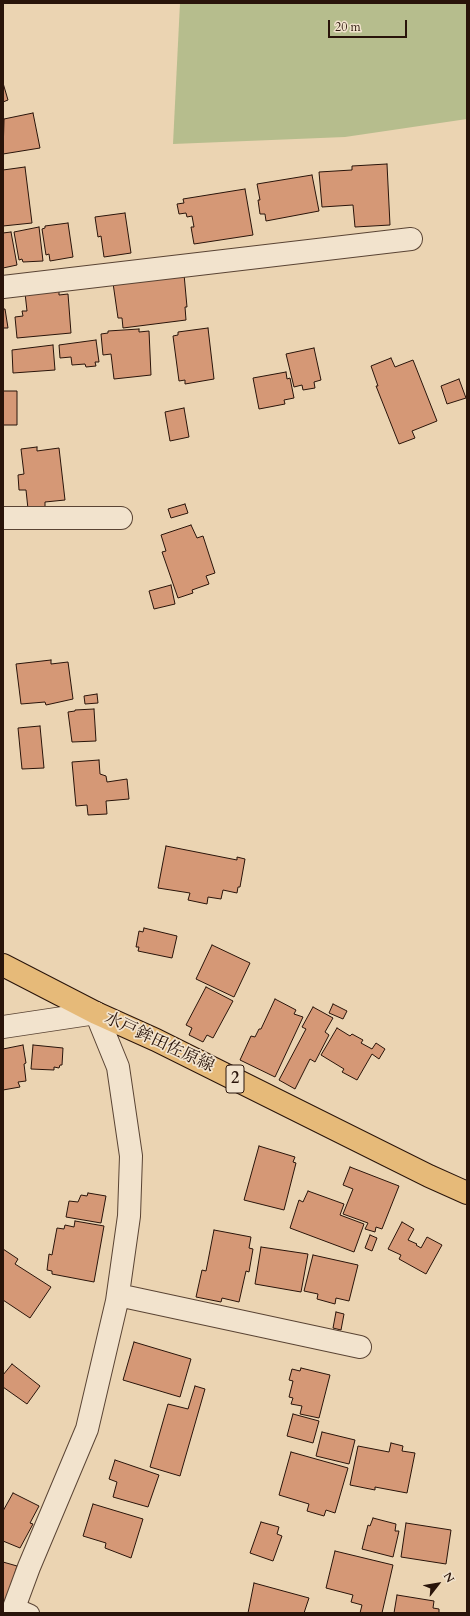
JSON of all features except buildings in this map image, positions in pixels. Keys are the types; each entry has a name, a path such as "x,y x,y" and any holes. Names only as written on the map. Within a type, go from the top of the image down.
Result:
{"main road":[{"name":"水戸鉾田佐原線","path":"3,966 96,1013 156,1040 429,1176 467,1193"}],"street":[{"path":"3,287 411,239"},
{"path":"3,518 121,518"},
{"path":"3,1027 96,1013 118,1067 131,1156 129,1216 118,1295 87,1429 20,1611"},
{"path":"118,1295 360,1347"}],"green space":[{"path":"180,3 467,3 467,119 345,137 173,144"}]}
